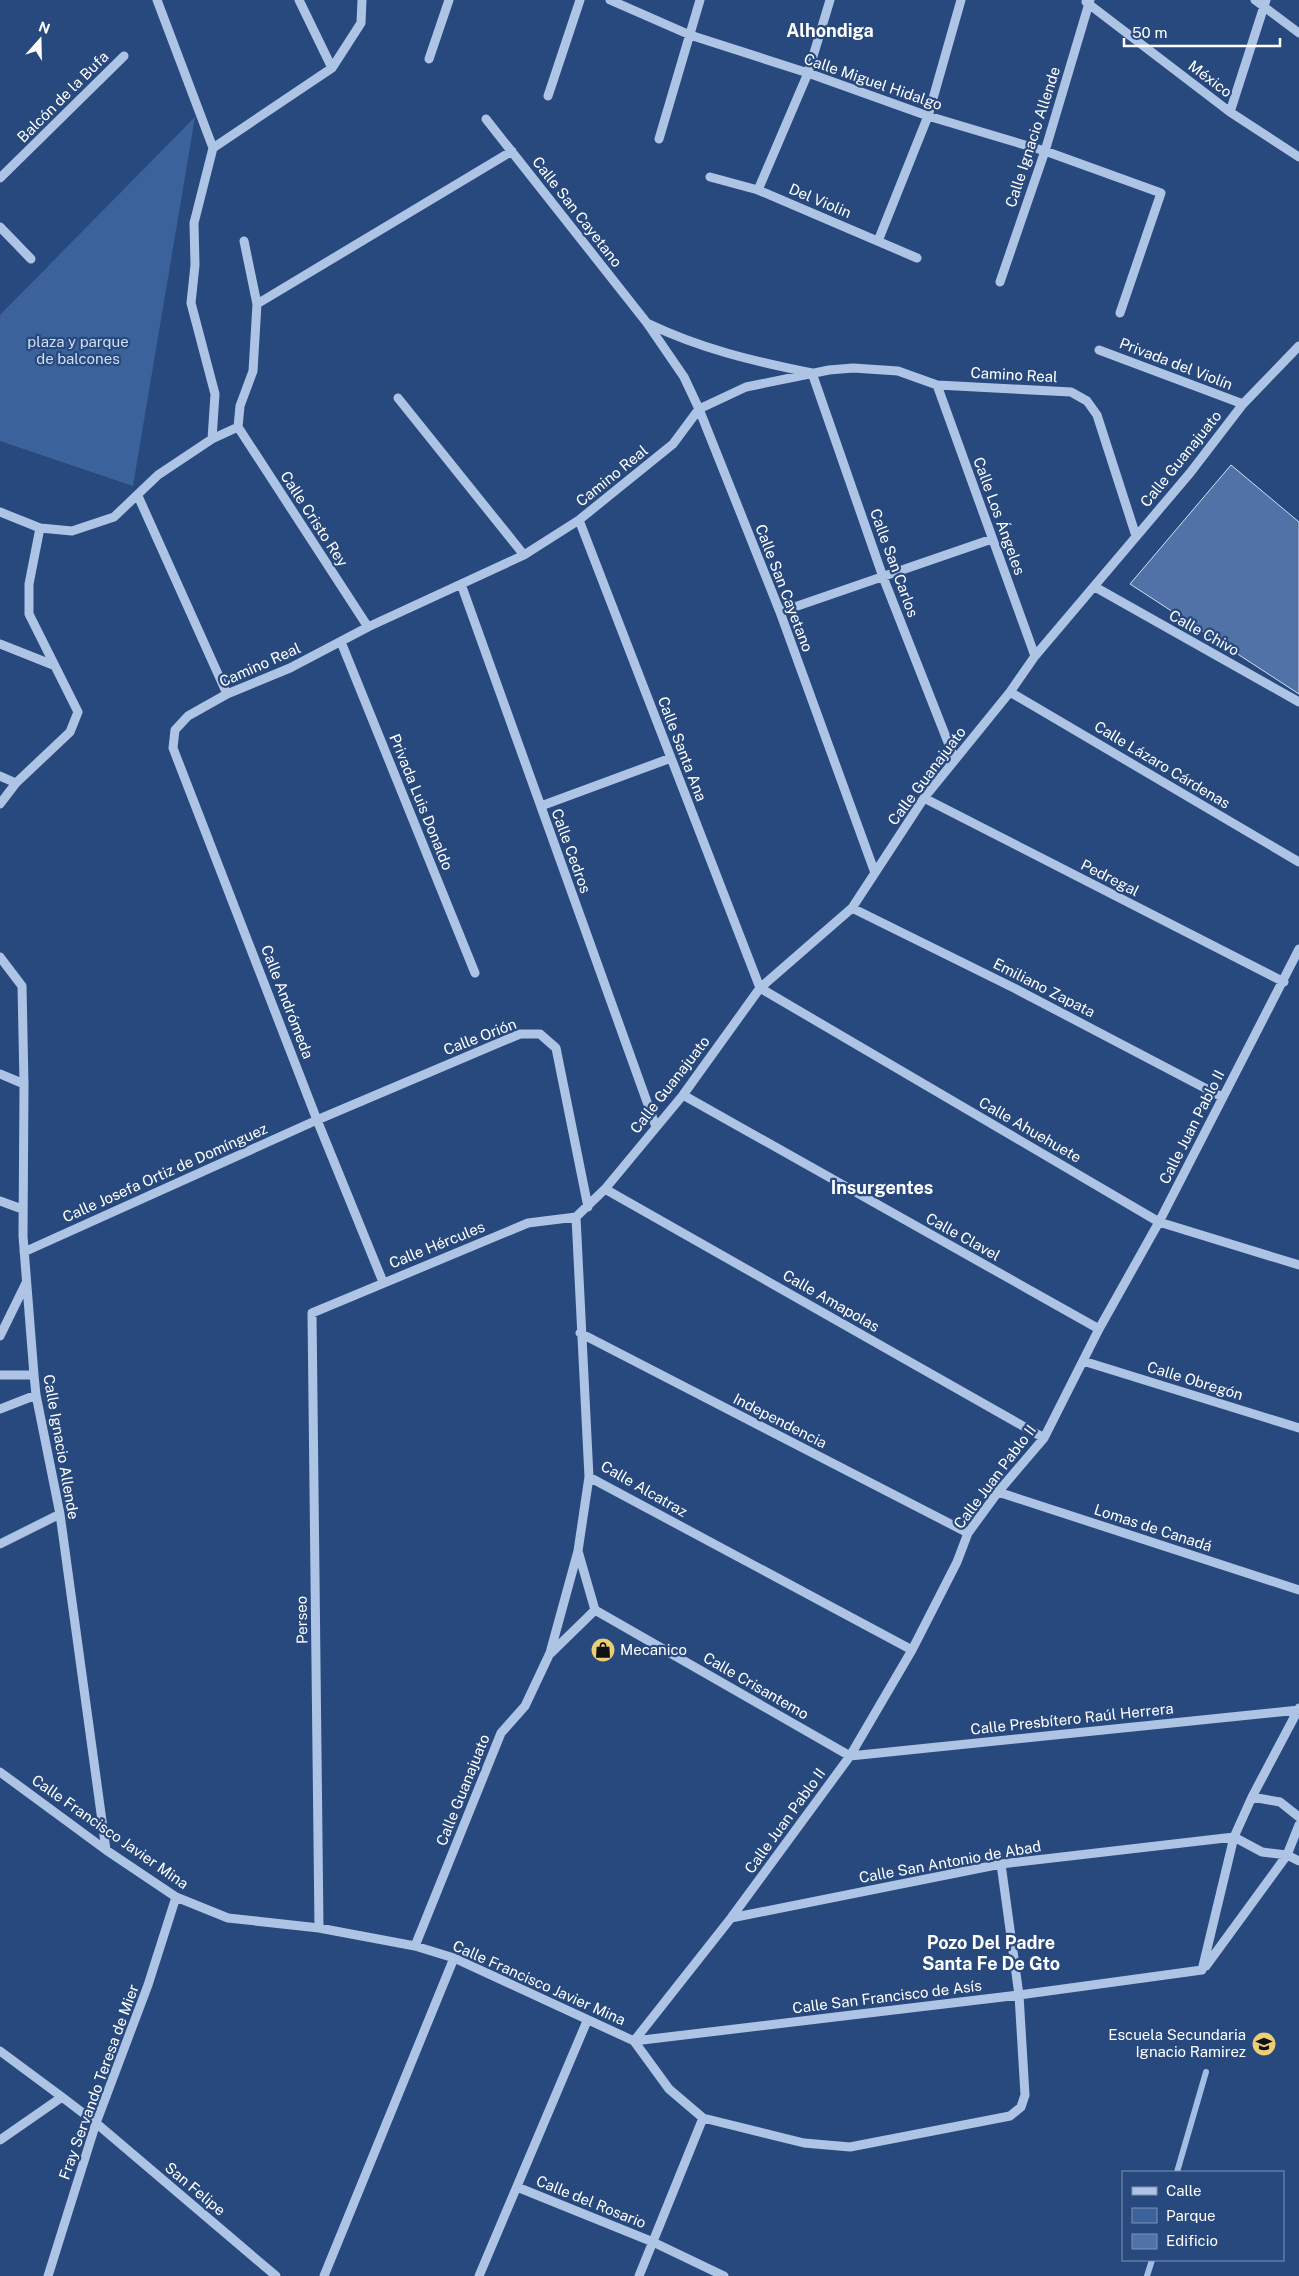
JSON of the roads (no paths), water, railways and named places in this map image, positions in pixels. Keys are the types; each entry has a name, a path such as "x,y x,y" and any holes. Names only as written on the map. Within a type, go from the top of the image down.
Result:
{"street":[{"path":"157,0 213,148 194,223 196,265 191,303 215,394 212,439"},
{"path":"299,0 332,68"},
{"path":"213,148 332,68 361,23 362,0"},
{"path":"429,59 449,0"},
{"path":"548,96 580,0"},
{"name":"Calle Miguel Hidalgo","path":"610,0 690,36 808,73 928,116 1045,150 1162,193 1120,313"},
{"path":"659,139 700,0"},
{"path":"758,190 808,73 830,0"},
{"path":"878,241 928,116 961,0"},
{"path":"1255,0 1265,3 1299,33"},
{"name":"México","path":"1088,2 1230,112 1299,157"},
{"name":"Calle Ignacio Allende","path":"1000,282 1045,150 1088,2"},
{"path":"1230,112 1265,3"},
{"name":"Balcón de la Bufa","path":"0,178 124,56"},
{"name":"Calle San Cayetano","path":"486,119 647,323 684,377 699,409 780,612 875,873"},
{"path":"257,304 512,152"},
{"name":"Del Violin","path":"710,177 758,190 916,258"},
{"path":"0,228 31,259"},
{"path":"0,512 40,528 72,531 114,517 158,475 212,439 238,427 240,406 253,371 257,304 244,241"},
{"name":"Calle San Cayetano","path":"647,323 681,340 727,354 812,373"},
{"name":"Calle Guanajuato","path":"576,1217 605,1189 683,1095 760,988 852,908 924,798 1010,692 1035,656 1190,473 1243,404 1299,346"},
{"name":"Privada del Violín","path":"1099,350 1243,404"},
{"name":"Camino Real","path":"175,730 188,716 227,694 290,668 368,627 524,555 579,520 673,444 699,409 746,387 812,373 853,368 898,371 937,385 1071,392 1087,401 1096,415 1136,536"},
{"name":"Calle San Carlos","path":"812,373 883,577 955,760"},
{"name":"Calle Los Ángeles","path":"937,385 1035,656"},
{"path":"398,398 524,555"},
{"name":"Calle Cristo Rey","path":"238,427 368,627"},
{"path":"138,496 227,694"},
{"name":"Calle Santa Ana","path":"579,520 760,988"},
{"path":"0,804 16,783 70,732 78,712 29,614 29,584 40,528"},
{"path":"780,612 992,539"},
{"name":"Calle Cedros","path":"461,584 656,1127"},
{"name":"Calle Chivo","path":"1095,587 1299,702"},
{"name":"Privada Luis Donaldo","path":"341,642 475,973"},
{"path":"0,644 53,665"},
{"name":"Calle Lázaro Cárdenas","path":"1010,692 1299,862"},
{"name":"Calle Andrómeda","path":"175,730 173,748 317,1120 384,1282"},
{"path":"541,806 671,758"},
{"path":"0,776 16,783"},
{"name":"Pedregal","path":"924,798 1284,982"},
{"name":"Emiliano Zapata","path":"852,908 1014,988 1222,1097"},
{"name":"Calle Juan Pablo II","path":"634,2041 731,1918 850,1756 912,1650 957,1562 968,1533 998,1492 1044,1438 1100,1329 1160,1222 1222,1097 1284,982 1299,949"},
{"name":"Calle Ignacio Allende","path":"0,957 22,986 24,1084 22,1209 34,1375 36,1394 60,1514 106,1850"},
{"name":"Calle Ahuehuete","path":"760,988 1160,1222 1299,1265"},
{"name":"Calle Orión","path":"317,1120 520,1034 540,1034 556,1048 588,1207"},
{"path":"0,1074 24,1084"},
{"name":"Calle Clavel","path":"683,1095 1100,1329"},
{"name":"Calle Josefa Ortiz de Domínguez","path":"24,1252 317,1120"},
{"name":"Calle Amapolas","path":"605,1189 1044,1438"},
{"path":"0,1201 22,1209"},
{"name":"Calle Hércules","path":"312,1312 528,1222 576,1217"},
{"name":"Calle Alcatraz","path":"576,1217 580,1333 589,1477 912,1650"},
{"path":"0,1336 26,1283"},
{"name":"Perseo","path":"312,1312 319,1928"},
{"name":"Independencia","path":"580,1333 968,1533"},
{"name":"Calle Obregón","path":"1083,1361 1299,1428"},
{"path":"0,1375 34,1375"},
{"path":"0,1410 36,1394"},
{"name":"Calle Guanajuato","path":"414,1946 501,1733 525,1706 550,1653 578,1551 589,1477"},
{"name":"Lomas de Canadá","path":"998,1492 1299,1590"},
{"path":"0,1544 60,1514"},
{"path":"550,1653 596,1610 578,1551"},
{"name":"Calle Crisantemo","path":"596,1610 850,1756"},
{"path":"1202,1970 1234,1837 1252,1797 1298,1709"},
{"name":"Calle Presbítero Raúl Herrera","path":"850,1756 1298,1709"},
{"name":"Calle Francisco Javier Mina","path":"0,1772 106,1850 176,1897 228,1918 319,1928 414,1946 454,1958 587,2021 634,2041"},
{"path":"1252,1797 1280,1802 1299,1817"},
{"path":"1202,1970 1287,1855 1299,1825"},
{"path":"1234,1837 1262,1852 1287,1855 1299,1861"},
{"name":"Calle San Antonio de Abad","path":"731,1918 1001,1864 1234,1837"},
{"path":"634,2041 669,2089 703,2118 804,2143 850,2147 1010,2116 1021,2107 1025,2095 1019,1994 1001,1864"},
{"name":"Fray Servando Teresa de Mier","path":"48,2276 96,2123 148,1985 176,1897"},
{"path":"324,2276 454,1958"},
{"name":"Calle San Francisco de Asís","path":"634,2041 1202,1970"},
{"path":"479,2276 587,2021"},
{"name":"San Felipe","path":"0,2051 96,2123 276,2276"},
{"path":"0,2140 62,2096"},
{"path":"639,2276 703,2118"},
{"name":"Calle del Rosario","path":"517,2187 653,2242 724,2276"}],"waterway":[{"path":"1177,2171 1206,2072"},
{"path":"1147,2276 1152,2261"}],"place":[{"name":"Mecanico","path":"603,1650"},
{"name":"Escuela Secundaria Ignacio Ramirez","path":"1264,2044"}],"district":[{"name":"Alhondiga","path":"830,31"},
{"name":"Insurgentes","path":"882,1188"},
{"name":"Pozo Del Padre Santa Fe De Gto","path":"991,1954"}],"park label":[{"name":"plaza y parque de balcones","path":"78,350"}]}
